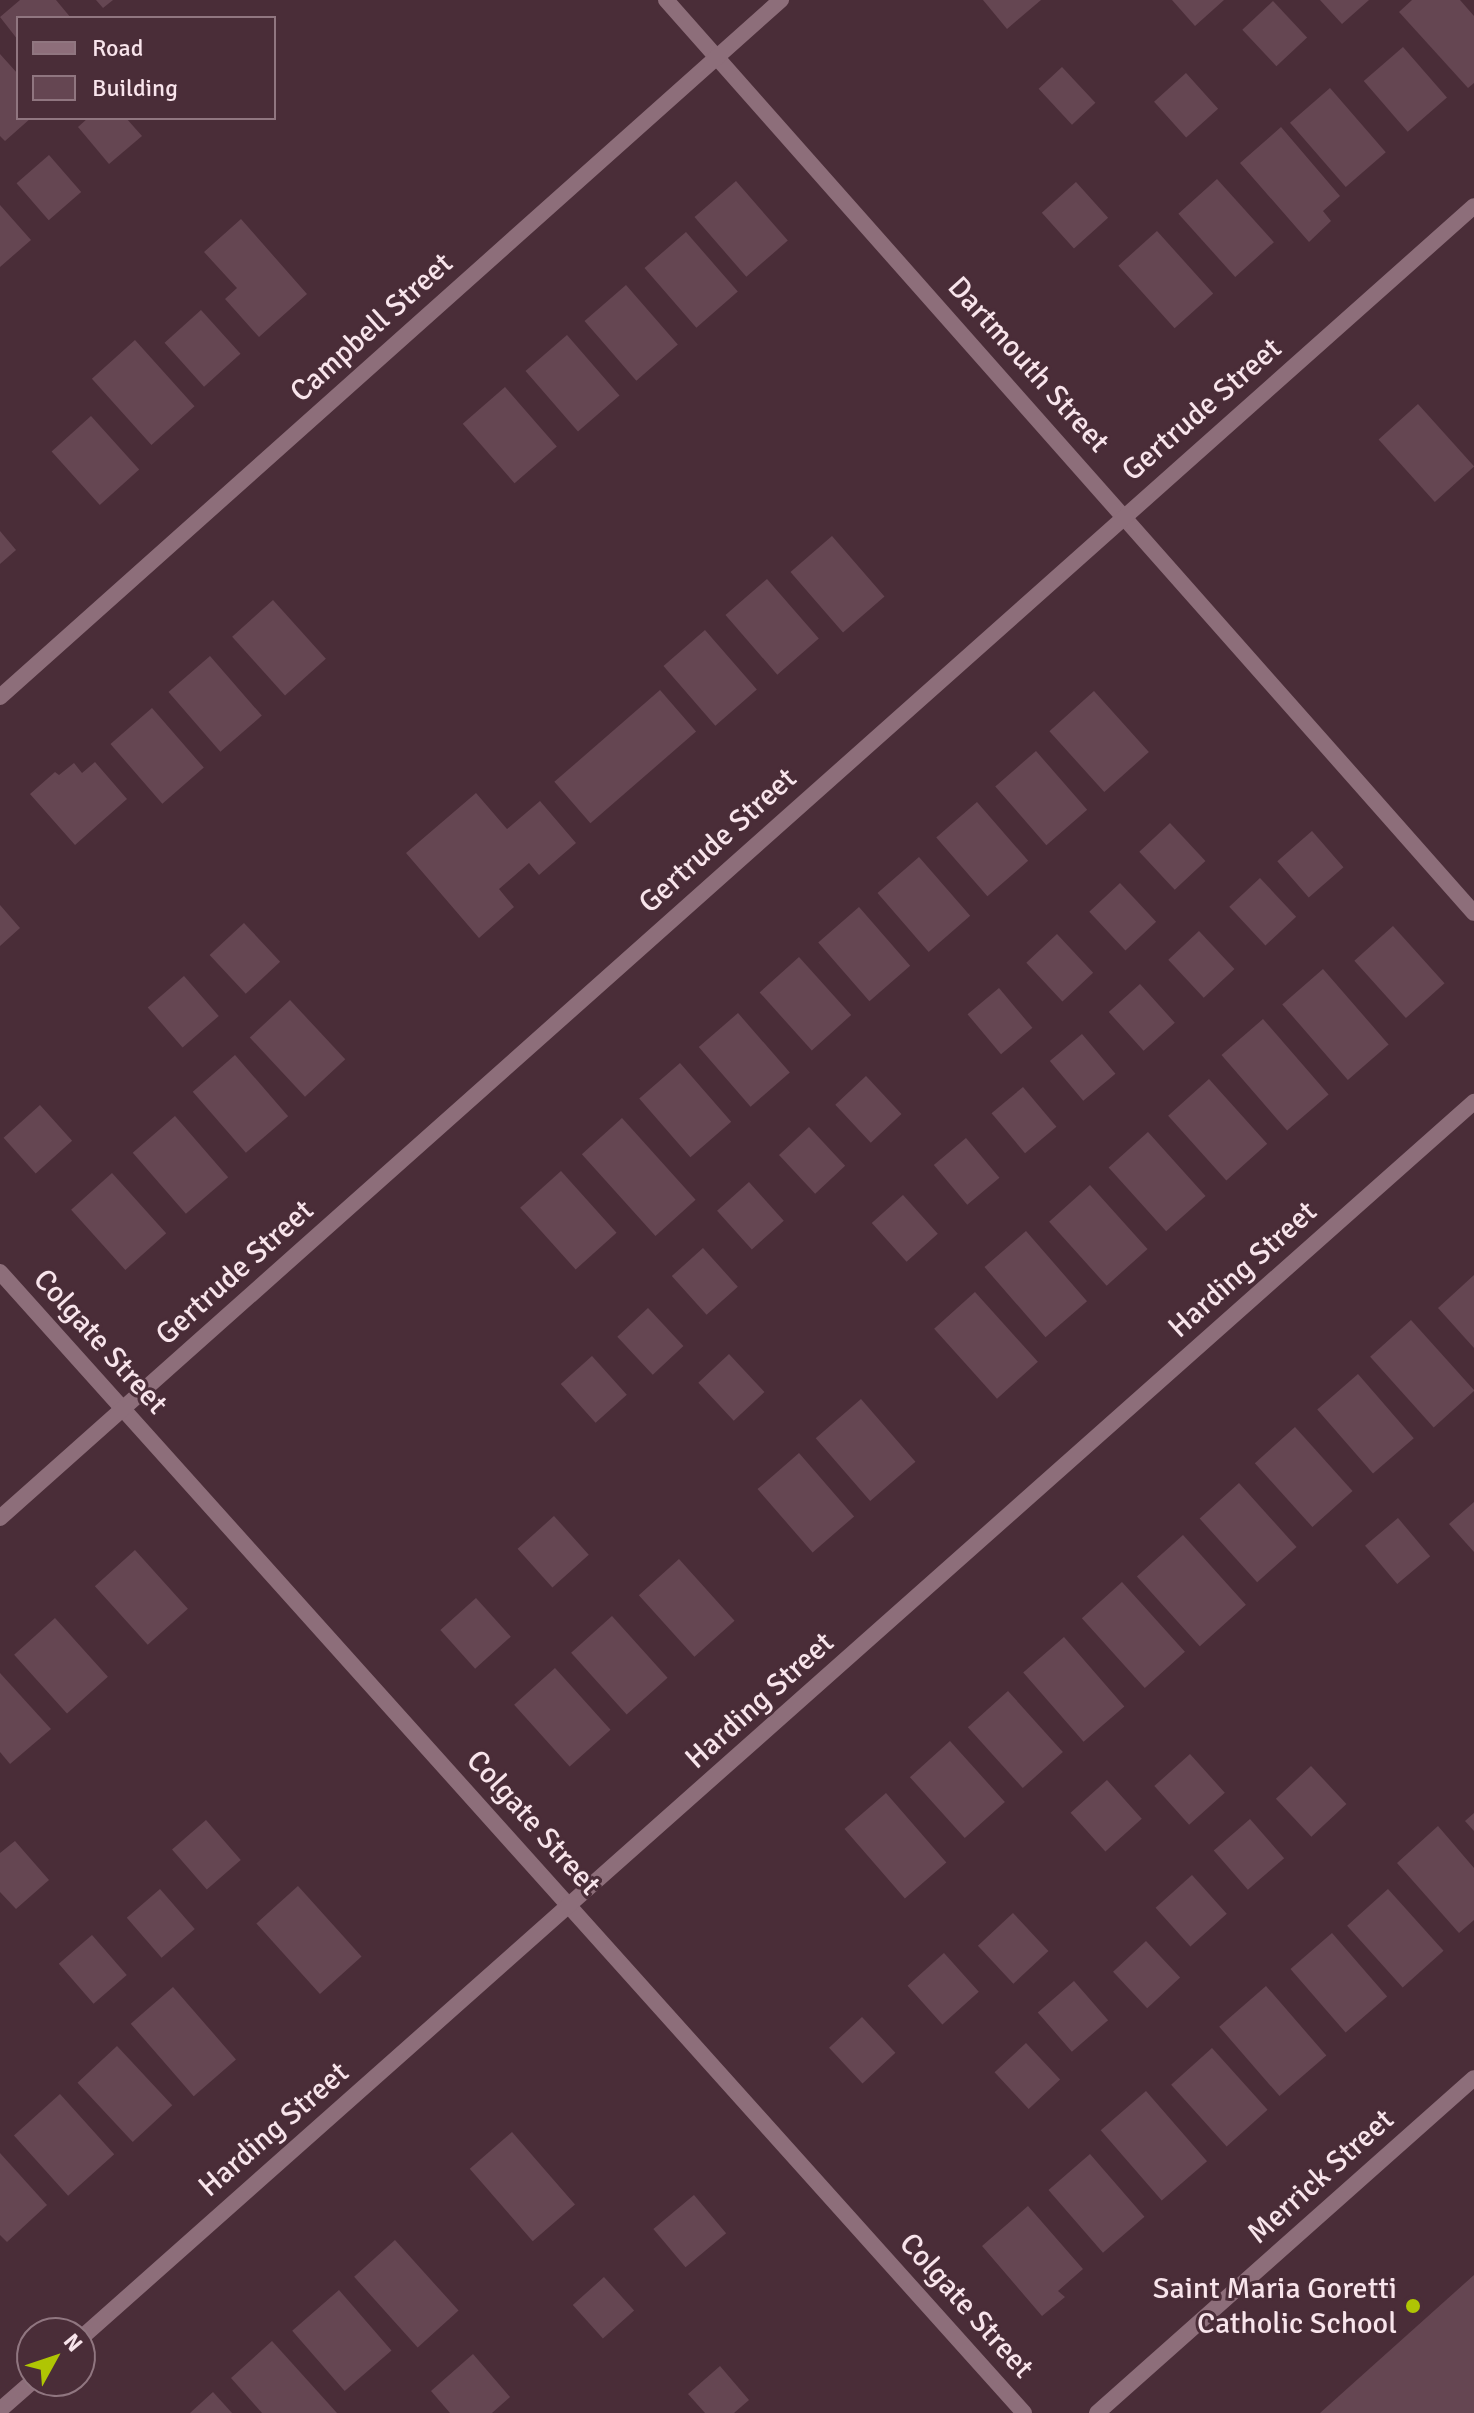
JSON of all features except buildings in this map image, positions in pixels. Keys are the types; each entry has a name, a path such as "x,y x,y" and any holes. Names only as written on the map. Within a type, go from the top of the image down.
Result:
{"street":[{"name":"Dartmouth Street","path":"666,0 1125,515 1474,913"},
{"name":"Campbell Street","path":"0,697 781,0"},
{"name":"Gertrude Street","path":"0,1518 1474,206"},
{"name":"Harding Street","path":"96,2325 1474,1102"},
{"name":"Colgate Street","path":"0,1272 1024,2413"},
{"name":"Merrick Street","path":"1097,2413 1474,2078"},
{"path":"0,2410 16,2396"}],"place":[{"name":"Saint Maria Goretti Catholic School","path":"1413,2306"}]}
